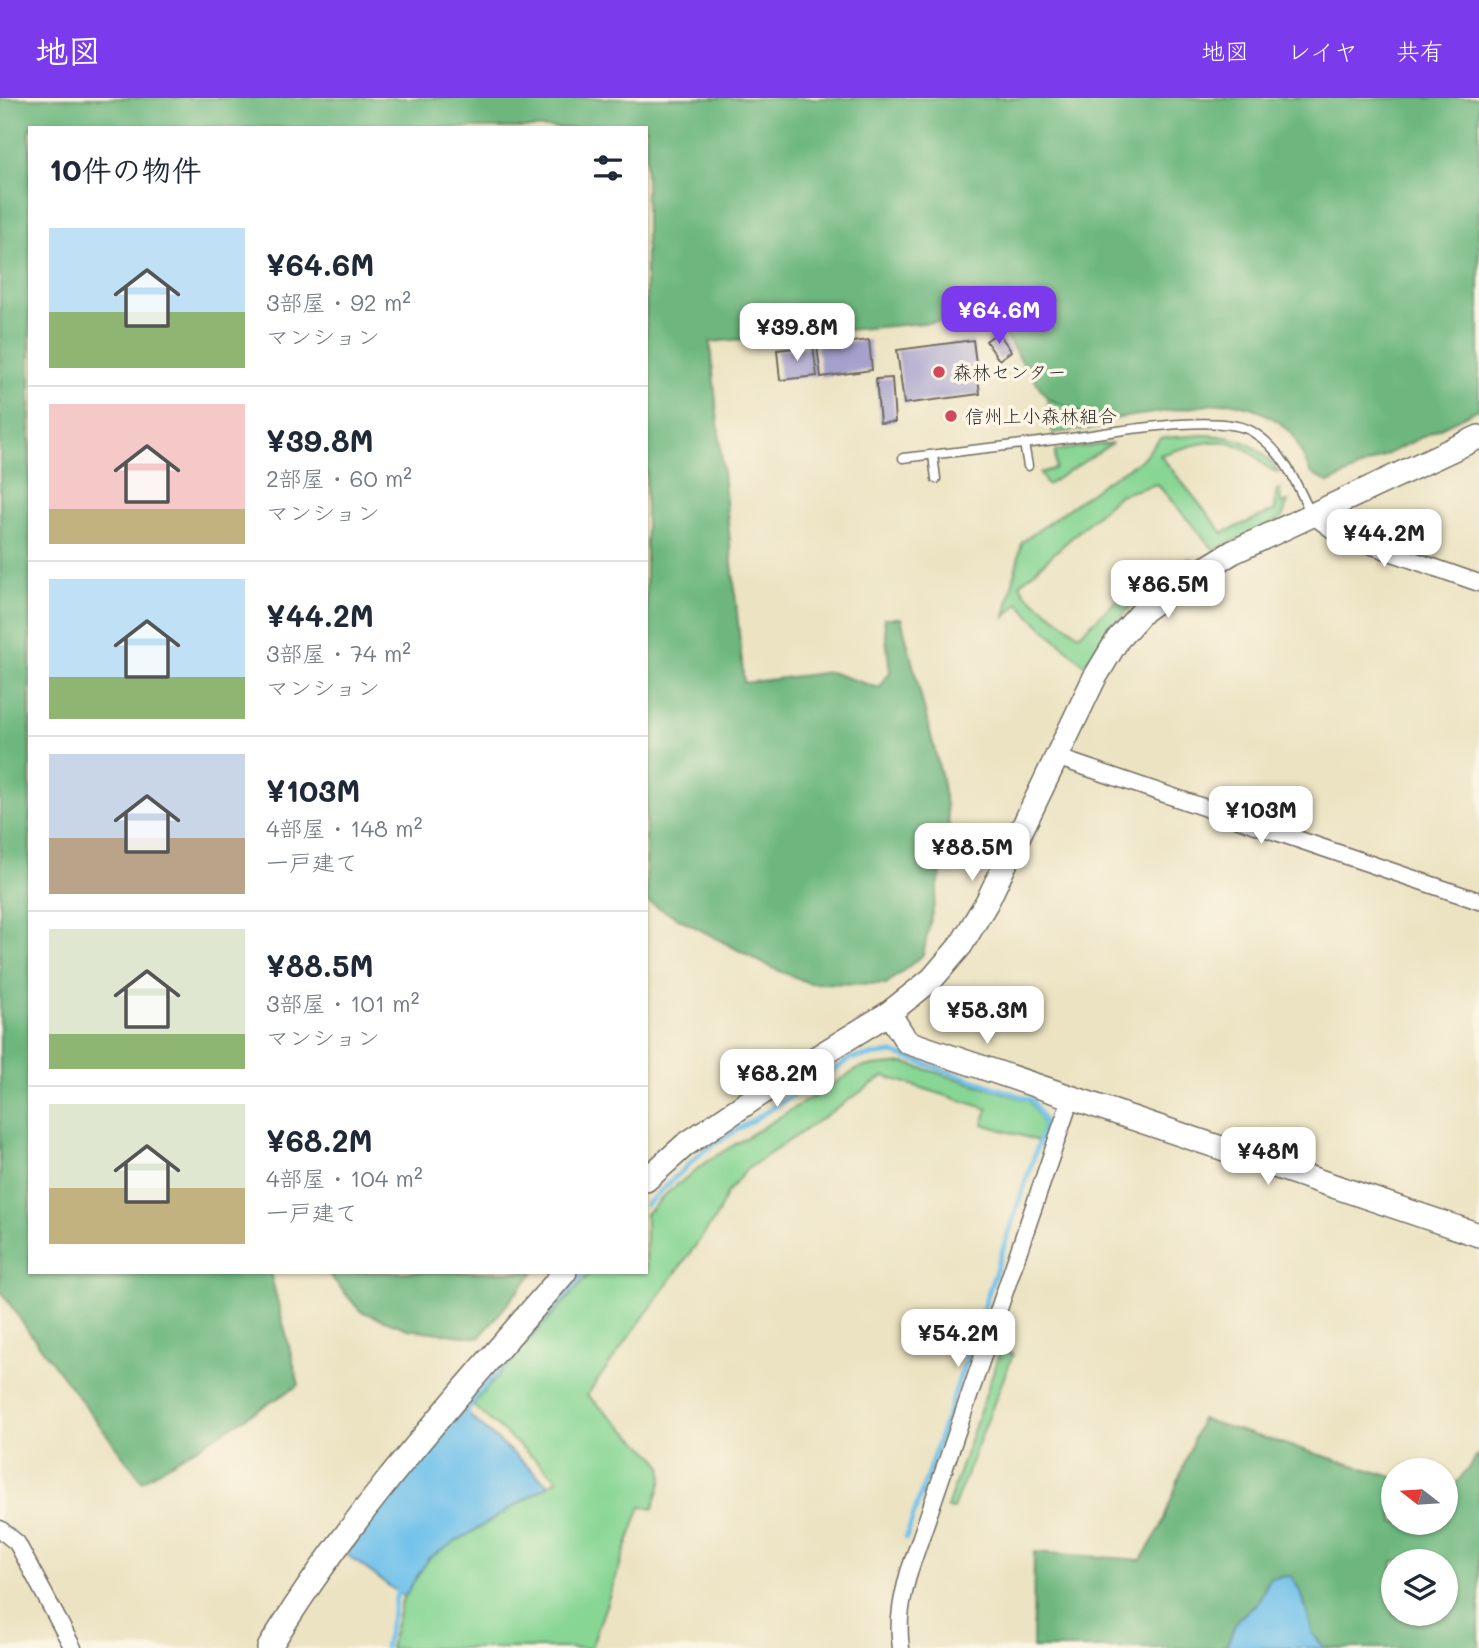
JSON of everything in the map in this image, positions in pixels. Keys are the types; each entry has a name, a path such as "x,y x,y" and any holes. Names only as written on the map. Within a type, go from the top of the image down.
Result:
{"street":[{"path":"648,1178 685,1145 790,1074 889,1013 932,979 961,945 986,902 1100,669 1118,639 1143,611 1233,552 1479,437"},
{"path":"1311,514 1338,534 1479,583"},
{"path":"1056,757 1479,901"},
{"path":"889,1013 907,1042 1479,1235"},
{"path":"901,1648 901,1601 909,1572 1070,1098"},
{"path":"269,1648 334,1549 395,1469 563,1274"},
{"path":"0,1529 17,1543 73,1648"}],"lane":[{"path":"903,458 1170,426 1229,425 1251,430 1279,454 1292,472 1311,514"},
{"path":"1024,444 1028,466"},
{"path":"933,455 936,479"}],"green space":[{"path":"0,98 1479,98 1479,409 1329,483 1311,473 1293,435 1278,421 1254,408 1229,402 1099,421 1047,398 992,317 710,342 744,683 830,672 879,688 890,672 884,618 901,618 942,779 950,831 923,955 886,984 809,983 770,967 648,902 648,126 28,126 28,1274 271,1274 299,1385 142,1481 0,1290"},
{"path":"1047,398 1099,421 1104,427 1053,433"},
{"path":"1204,435 1227,437 1246,443 1263,454 1278,472 1267,467 1252,453 1229,443 1207,442 1160,455 1223,533 1275,510 1276,491 1280,489 1281,504 1288,502 1282,518 1214,550 1157,484 1119,495 1020,584 1026,594 1079,635 1117,600 1145,579 1175,563 1192,558 1193,560 1132,605 1107,633 1085,665 1019,603 1005,617 1022,542 1105,482 1141,460 1160,438"},
{"path":"1113,443 1047,485 1040,473 1056,468 1055,451"},
{"path":"905,1063 1030,1101 1043,1124 1038,1141 983,1124 988,1109 884,1076 746,1170 726,1194 717,1216 587,1395 658,1459 663,1470 653,1509 641,1506 591,1648 390,1648 402,1600 429,1558 558,1479 472,1405 589,1274 648,1274 648,1212 667,1193 706,1162 861,1067"},
{"path":"329,1274 532,1274 479,1338 408,1329 360,1311"},
{"path":"1001,1349 1013,1354 953,1509 947,1508"},
{"path":"1201,1419 1381,1473 1381,1535 1458,1535 1458,1481 1479,1454 1479,1648 1324,1648 1313,1634 1302,1595 1270,1578 1258,1602 1237,1620 1227,1645 1219,1648 1033,1648 1034,1552 1141,1560 1161,1527"}],"water":[{"path":"463,1410 549,1485 429,1558 404,1597 346,1554 405,1477"},
{"path":"1291,1576 1302,1595 1313,1634 1324,1648 1230,1648 1227,1645 1237,1620 1258,1602 1270,1578"}],"building":[{"path":"998,332 1011,351 999,360 986,341"},
{"path":"869,340 872,370 821,377 817,346"},
{"name":"森林センター","path":"973,340 980,394 904,404 897,350"},
{"path":"813,346 817,376 780,380 777,350"},
{"path":"892,378 895,422 880,423 876,379"}],"waterway":[{"path":"648,1203 702,1152 852,1058 893,1053 1032,1100 1045,1124 906,1538"},
{"path":"466,1418 472,1401 583,1274"},
{"path":"385,1648 398,1589"}],"place":[{"name":"森林センター","path":"939,372"},
{"name":"信州上小森林組合","path":"951,416"}]}
